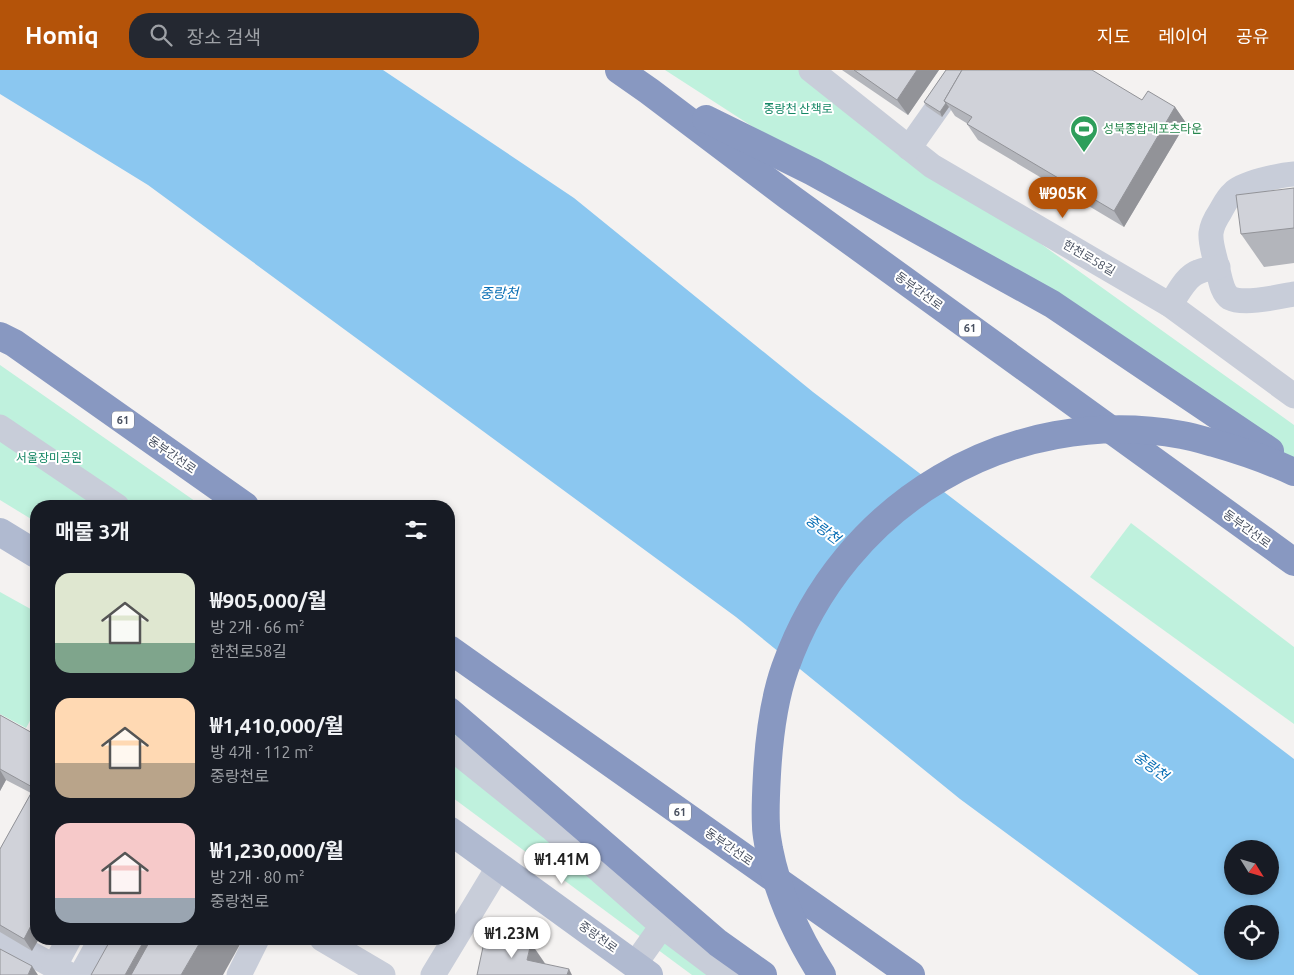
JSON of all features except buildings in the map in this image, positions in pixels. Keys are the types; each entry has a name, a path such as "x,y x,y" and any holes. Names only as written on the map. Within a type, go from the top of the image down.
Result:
{"highway":[{"name":"동부간선로","path":"619,70 796,202 1294,562"},
{"path":"649,91 813,172 1052,304 1294,467"},
{"name":"동부간선로","path":"0,336 22,349 235,500"},
{"path":"822,975 800,937 783,901 778,885 772,864 766,828 765,792 771,730 778,695 792,649 806,618 834,574 861,541 901,505 945,475 1007,447 1065,434 1111,430 1180,434 1262,458 1294,472"},
{"name":"동부간선로","path":"455,653 912,975"},
{"path":"455,716 718,943 763,975"}],"main road":[{"path":"0,532 30,550"},
{"name":"중랑천로","path":"455,834 642,970"}],"street":[{"name":"한천로58길","path":"811,70 842,82 909,148 932,166 1170,305 1294,396"},
{"path":"909,148 964,70"},
{"path":"1294,174 1243,186 1234,192 1215,220 1211,232 1223,290 1228,297 1246,301 1294,294"},
{"path":"1170,305 1193,275 1199,271 1218,267"},
{"path":"0,427 107,500"},
{"path":"455,751 551,828 662,926 728,975"},
{"path":"455,939 499,866"},
{"path":"642,970 662,926"},
{"path":"0,937 62,971 68,945"},
{"path":"81,975 98,945"},
{"path":"239,975 254,945"},
{"path":"332,945 383,975"},
{"path":"433,975 451,945"}],"green space":[{"name":"중랑천 산책로","path":"665,70 813,70 932,166 1294,425 1294,467 843,185"},
{"name":"서울장미공원","path":"0,365 193,500 30,500 30,518 0,500"},
{"path":"1131,523 1294,647 1294,724 1090,577"},
{"path":"0,592 30,609 30,721 26,728 0,714"},
{"path":"455,727 742,975 692,975 455,799"}],"water":[{"name":"중랑천","path":"0,70 383,70 574,198 813,392 1294,759 1294,975 1199,975 960,799 736,617 148,185 0,94"}],"place":[{"name":"성북종합레포츠타운","path":"1084,153"}]}
